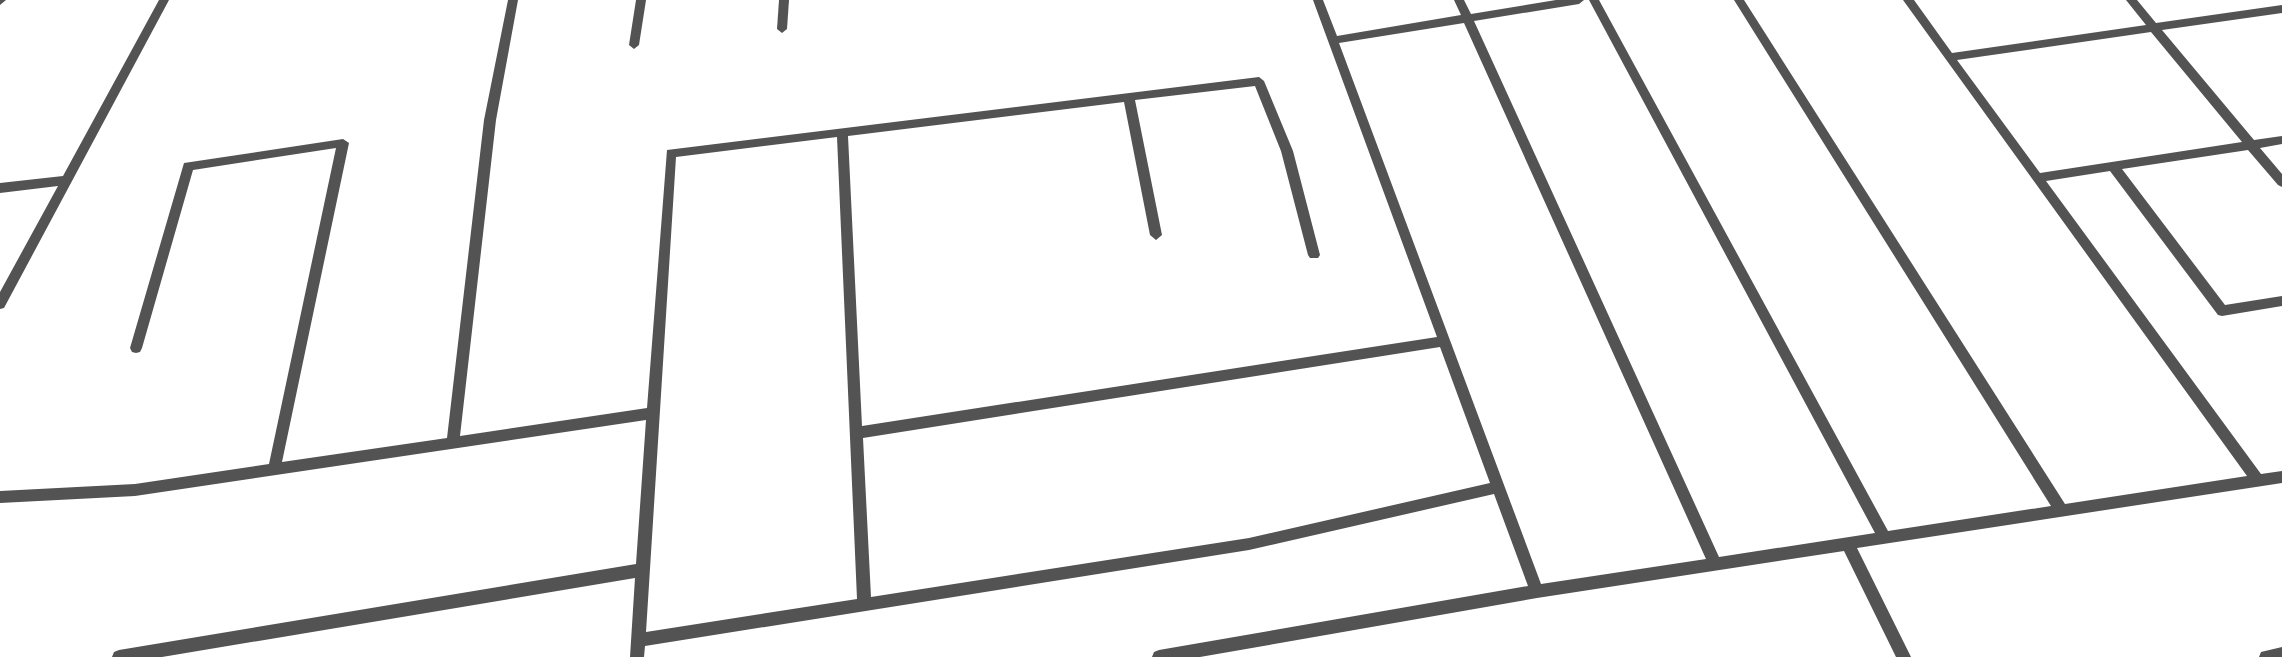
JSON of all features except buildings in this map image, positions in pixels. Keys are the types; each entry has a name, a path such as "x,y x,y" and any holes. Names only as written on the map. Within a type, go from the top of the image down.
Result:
{"street":[{"path":"0,304 164,0"},
{"path":"453,443 490,120 513,0"},
{"path":"634,45 641,0"},
{"path":"782,29 784,0"},
{"path":"1318,0 1537,591"},
{"path":"1460,0 1715,564"},
{"path":"1333,40 1579,0"},
{"path":"1594,0 1884,538"},
{"path":"1739,0 2062,511"},
{"path":"1908,0 2258,481"},
{"path":"2131,0 2282,182"},
{"path":"1949,57 2155,29 2282,9"},
{"path":"637,657 671,153 1259,81 1288,150 1314,255"},
{"path":"1129,98 1156,235"},
{"path":"842,133 864,604"},
{"path":"2037,178 2282,140"},
{"path":"136,348 188,166 343,143 274,470"},
{"path":"2113,166 2222,311 2282,301"},
{"path":"0,188 66,180"},
{"path":"856,434 1445,341"},
{"path":"0,497 135,490 654,413"},
{"path":"1159,657 1196,654 1537,591 2282,478"},
{"path":"638,640 1249,544 1499,487"},
{"path":"1848,544 1904,657"},
{"path":"119,657 643,570"},
{"path":"2266,657 2282,654"}]}
